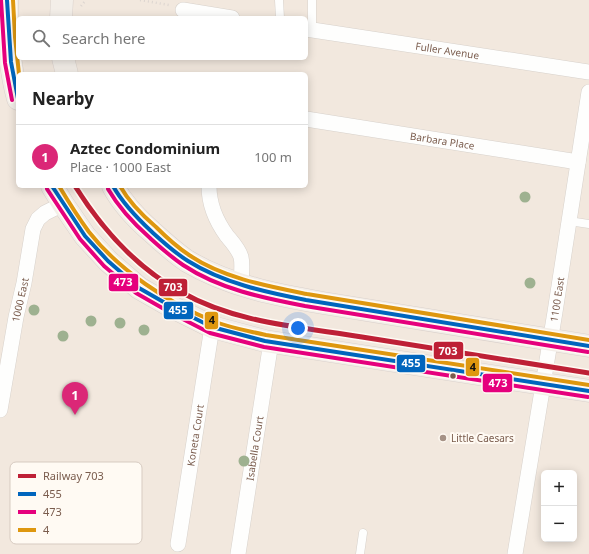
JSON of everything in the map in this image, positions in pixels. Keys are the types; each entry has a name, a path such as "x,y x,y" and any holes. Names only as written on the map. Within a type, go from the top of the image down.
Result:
{"main road":[{"path":"7,0 9,43 16,88"},
{"path":"62,16 71,3"},
{"path":"114,188 140,222 163,243 187,261 215,275 241,285 282,296 316,302 589,346"},
{"path":"58,195 90,241 108,261 139,288 212,327 271,342 589,391"}],"street":[{"path":"183,10 220,16"},
{"name":"Fuller Avenue","path":"309,30 589,72"},
{"name":"1100 East","path":"515,554 589,92"},
{"name":"Barbara Place","path":"308,119 578,162"},
{"path":"209,188 210,203 214,215 241,258 241,285"},
{"name":"1000 East","path":"0,410 33,229 38,219 45,213 58,195"},
{"name":"Koneta Court","path":"178,544 212,327"},
{"name":"Isabella Court","path":"238,554 271,342"}],"lane":[{"path":"279,0 280,16"},
{"path":"309,30 312,0"},
{"path":"569,221 589,224"},
{"path":"360,554 363,533"}],"path":[{"path":"71,3 86,0"},
{"path":"140,0 164,4"}],"shaded area":[{"path":"0,0 589,0 589,554 0,554"}],"rail line":[{"name":"703","path":"76,188 108,232 134,259 164,282 181,292 223,311 292,327 589,373"}],"transit line":[{"name":"473","path":"1,0 5,63 12,100"},
{"name":"455","path":"7,0 11,62 16,88"},
{"name":"4","path":"13,0 16,46"},
{"name":"4","path":"17,60 19,72"},
{"name":"455","path":"53,188 85,236 108,261 139,288 212,327 265,341 589,391"},
{"name":"4","path":"60,188 89,232 101,246 130,272 145,284 179,305 196,314 219,323 266,335 589,385"},
{"name":"455","path":"114,188 121,199 136,216 174,251 201,269 245,286 306,300 589,346"},
{"name":"4","path":"121,188 136,208 146,218 189,255 216,270 246,280 307,294 589,340"},
{"name":"473","path":"47,189 80,239 104,266 136,293 210,333 264,347 588,397"},
{"name":"473","path":"108,189 132,221 183,265 211,280 242,292 305,306 588,352"}],"place":[{"name":"Aztec Condominium","path":"75,415"},
{"name":"Little Caesars","path":"443,438"}]}
